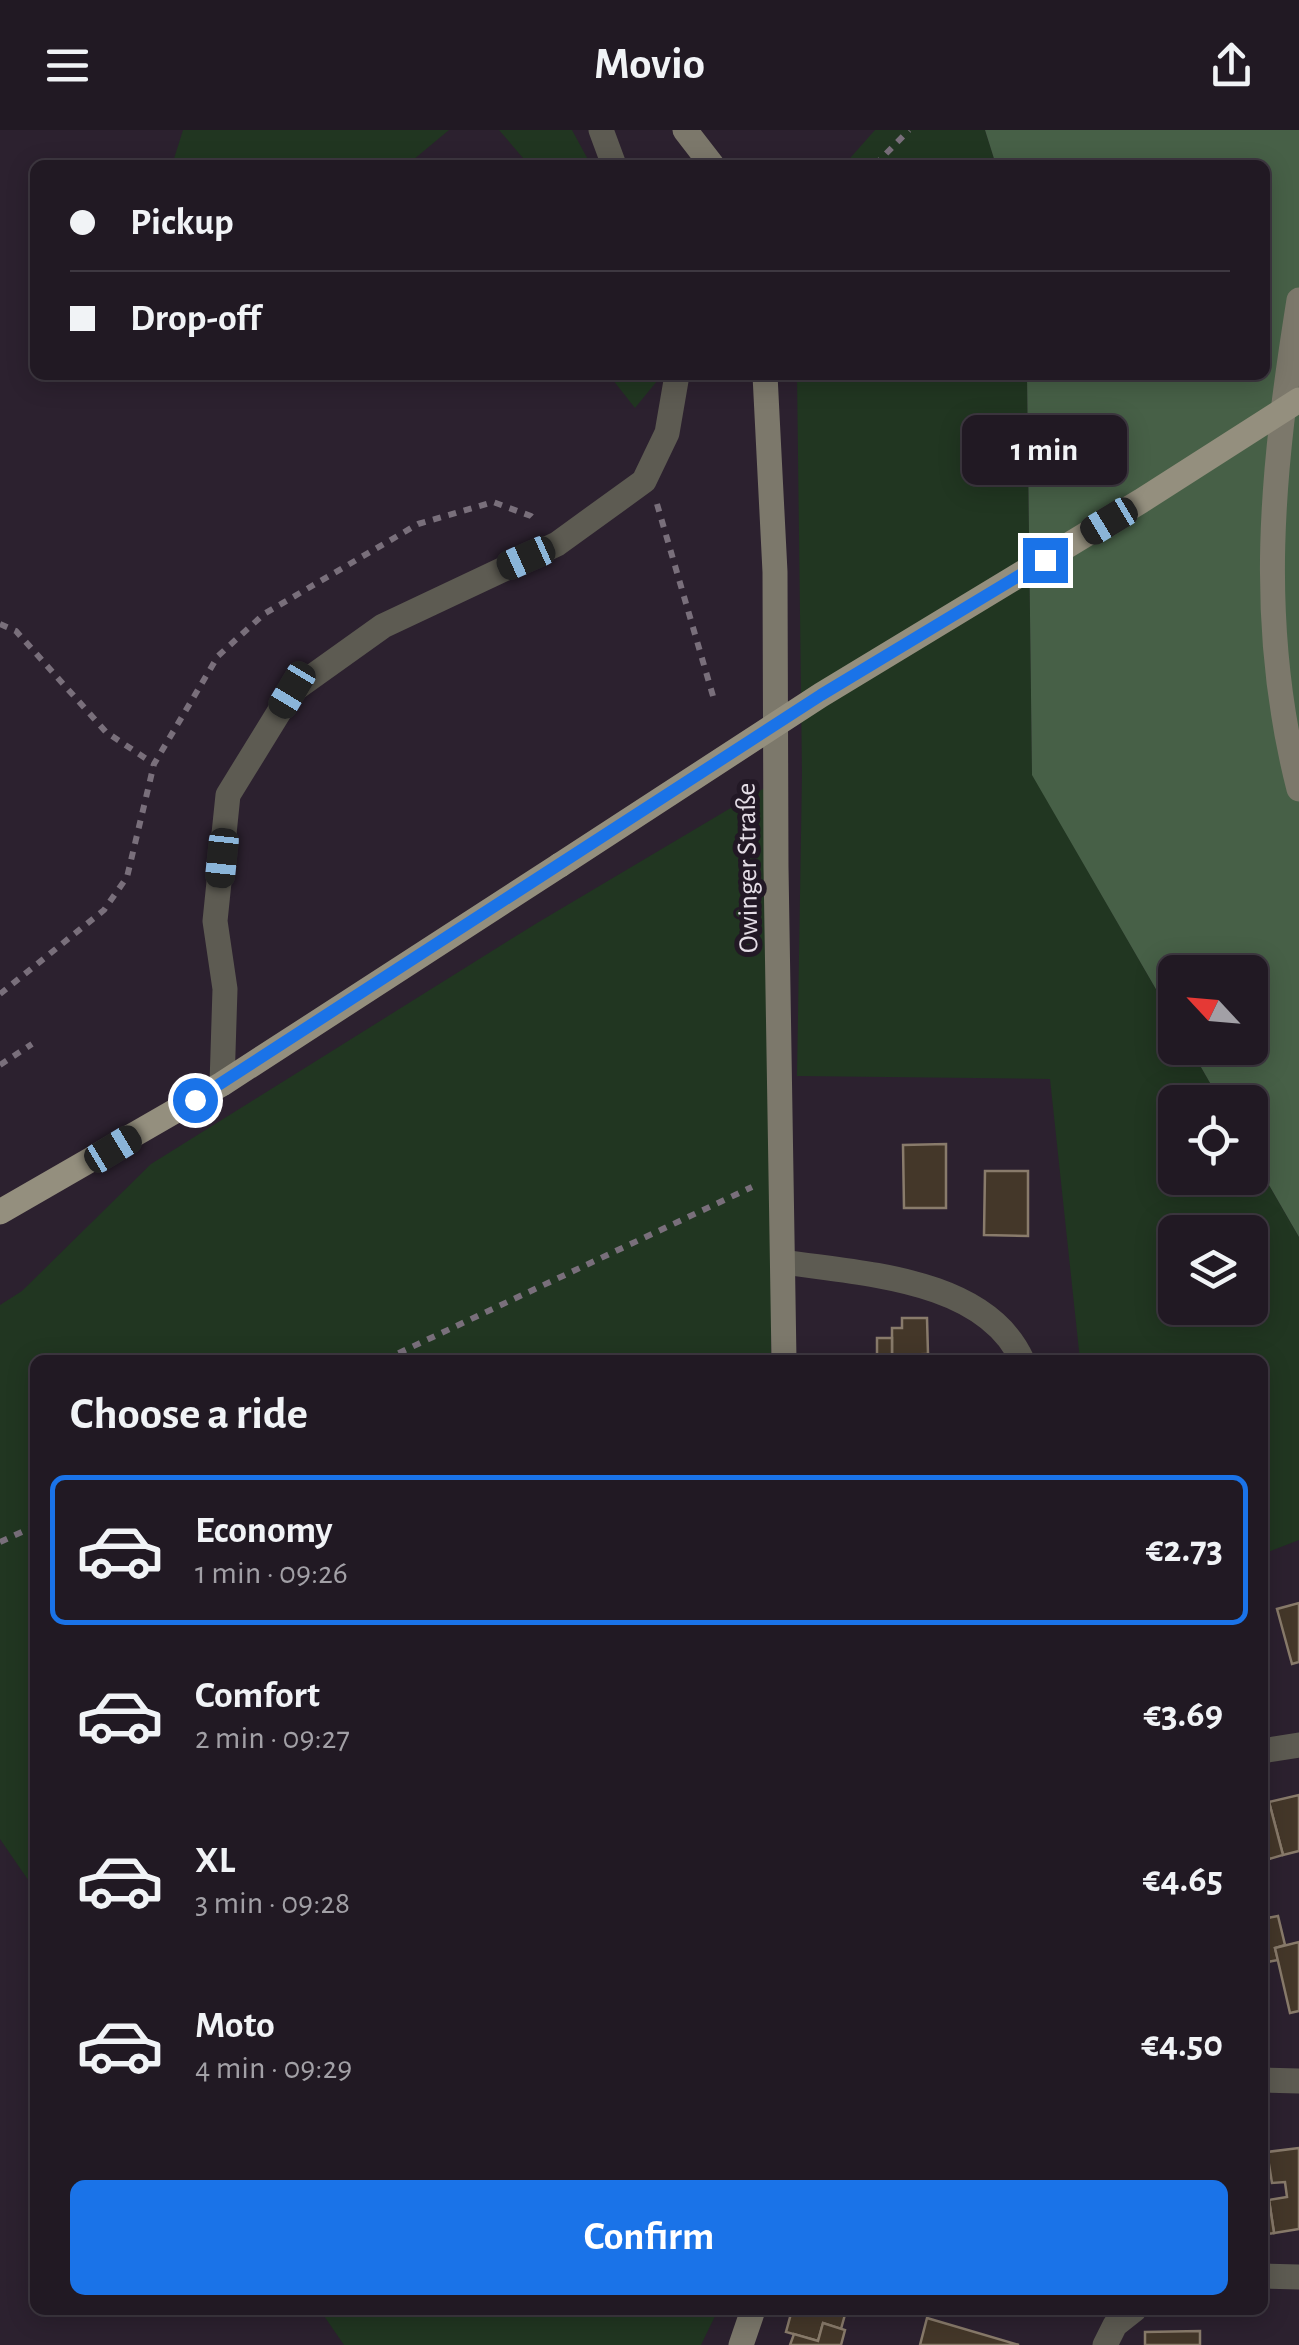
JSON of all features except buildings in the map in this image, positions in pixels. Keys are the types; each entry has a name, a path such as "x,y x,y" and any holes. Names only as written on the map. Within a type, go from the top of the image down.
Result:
{"main road":[{"path":"0,1212 222,1084 821,695 1299,400"}],"street":[{"path":"601,130 612,160"},
{"path":"686,130 708,160"},
{"path":"1299,300 1273,494 1270,555 1272,634 1299,789"},
{"path":"222,1084 225,990 215,921 228,795 292,690 383,626 556,544 644,481 667,433 676,380"},
{"name":"Owinger Straße","path":"765,380 775,572 784,1355"},
{"path":"784,1262 892,1278 948,1293 1011,1335 1020,1355"},
{"path":"1268,1749 1299,1744"},
{"path":"1268,2080 1299,2080"},
{"path":"741,2345 751,2315"},
{"path":"1105,2345 1114,2324 1127,2315"}],"path":[{"path":"880,160 908,130"},
{"path":"644,481 662,514 713,696"},
{"path":"0,624 16,631 106,732 154,764"},
{"path":"0,994 104,910"},
{"path":"0,1064 32,1044"},
{"path":"395,1355 714,1203 781,1176"},
{"path":"0,1542 30,1528"}],"green space":[{"path":"183,130 449,130 413,160 174,160"},
{"path":"499,130 572,130 588,160 525,160"},
{"path":"875,130 985,130 994,160 848,160"},
{"path":"985,130 1299,130 1299,1237 1268,1183 1268,1085 1211,1085 1200,1065 1268,1065 1268,955 1158,955 1158,993 1032,775 1027,380 1270,380 1270,160 994,160"},
{"path":"613,380 657,380 635,408"},
{"path":"797,380 1027,380 1032,774 1158,993 1158,1065 1200,1065 1211,1085 1158,1085 1158,1195 1268,1195 1268,1183 1299,1237 1299,1540 1268,1552 1268,1355 1079,1355 1050,1079 797,1076 802,774"},
{"path":"766,787 771,1355 30,1355 30,1883 0,1839 0,1305 22,1291 151,1164 537,923"},
{"path":"323,2315 716,2315 701,2345 344,2345"}],"route":[{"path":"195,1100 821,695 1045,560"}]}
